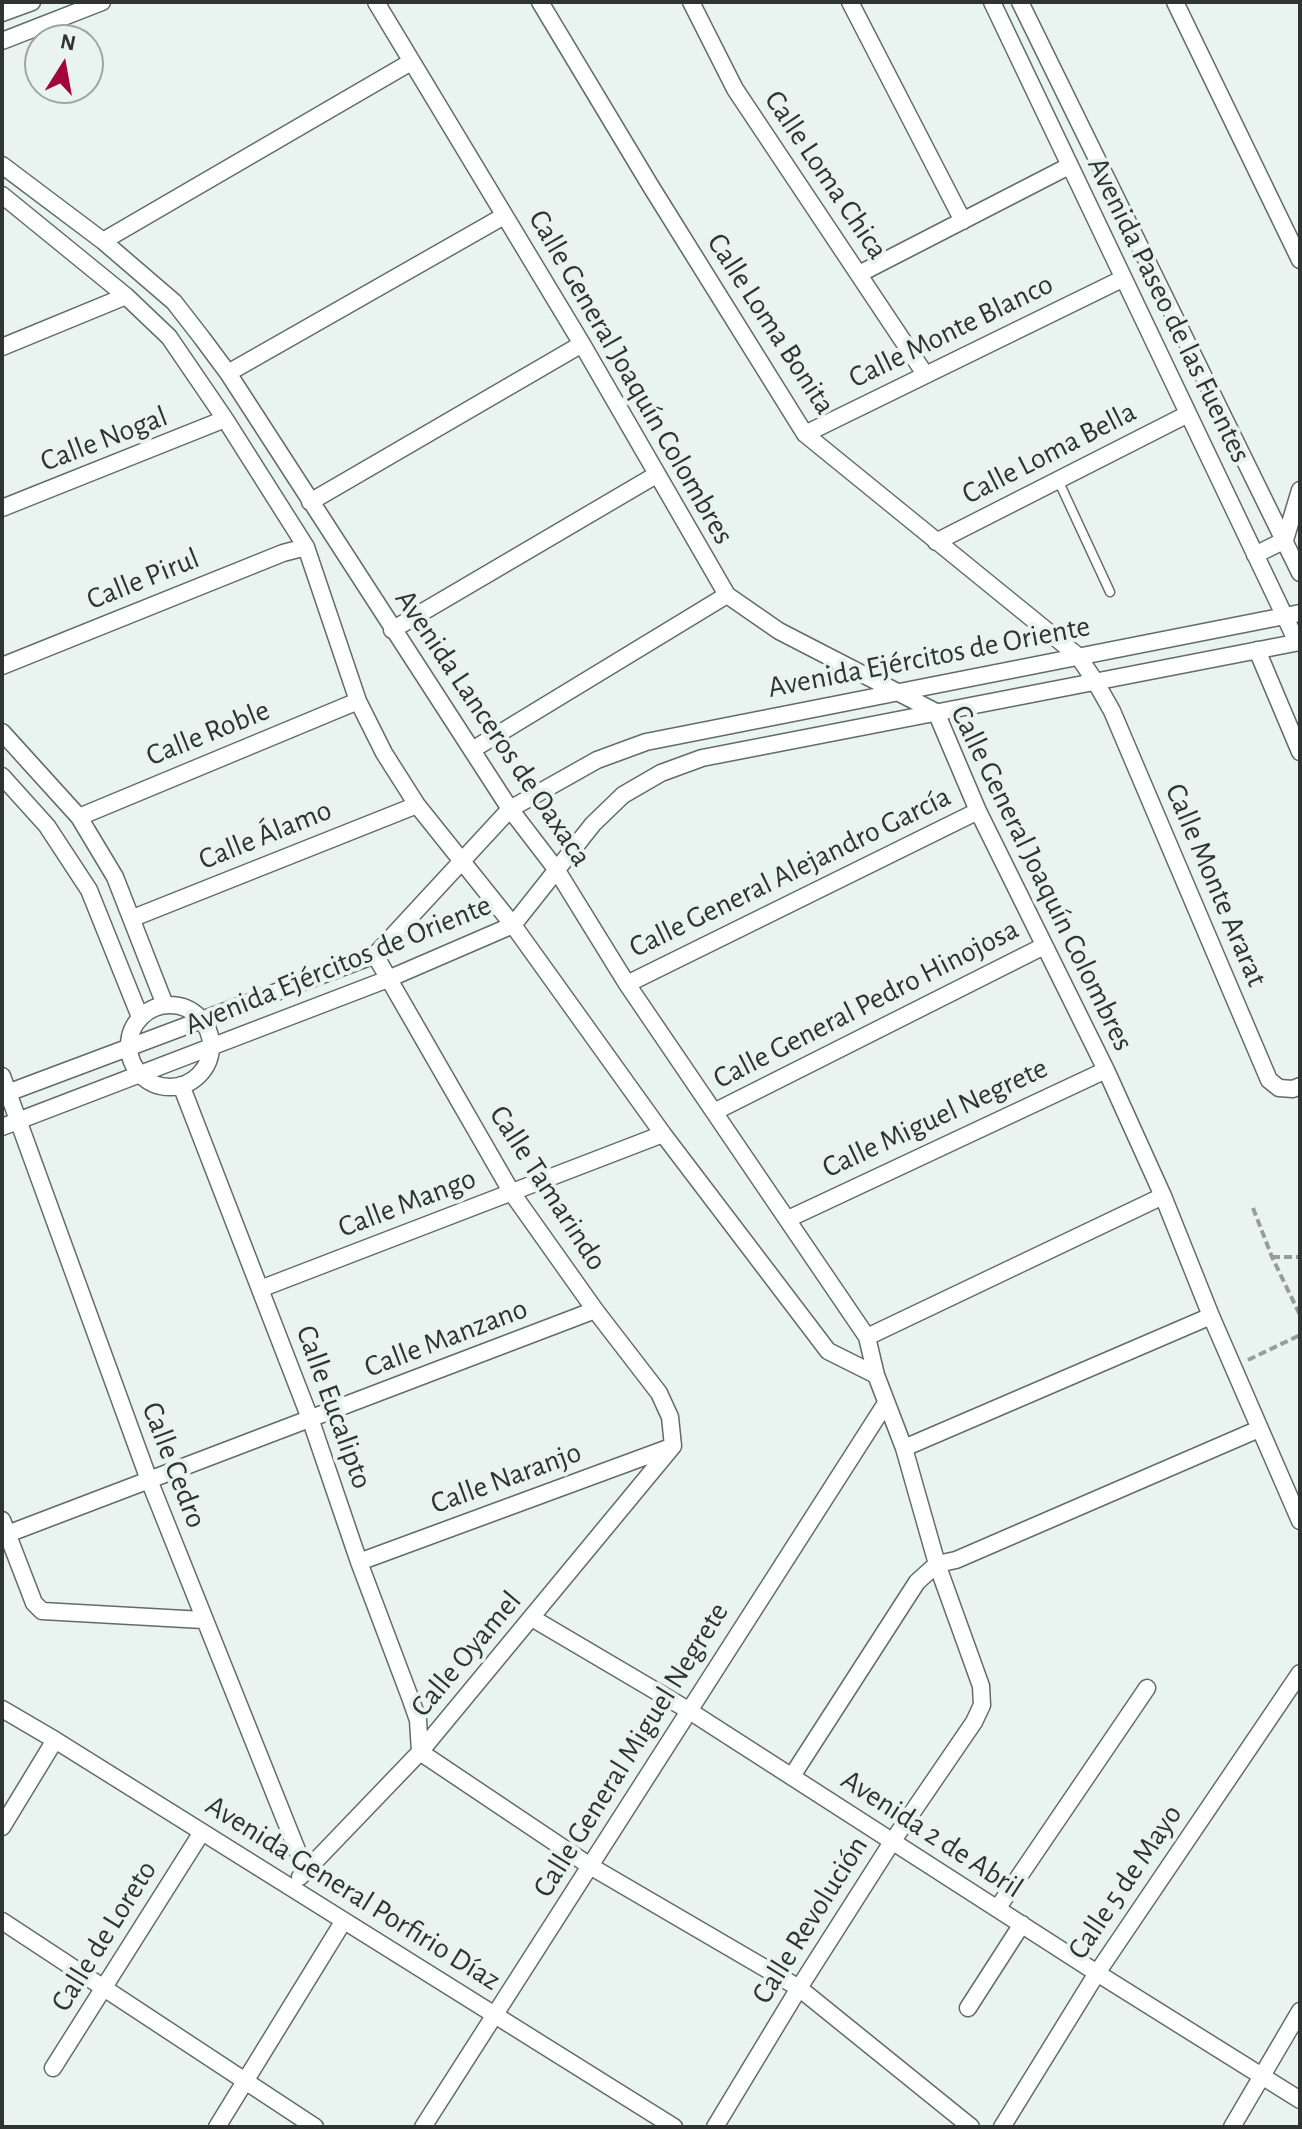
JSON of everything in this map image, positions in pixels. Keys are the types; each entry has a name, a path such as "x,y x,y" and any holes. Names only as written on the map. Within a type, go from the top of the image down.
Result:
{"street":[{"path":"2,13 32,2"},
{"path":"2,41 102,2"},
{"name":"Calle General Joaquín Colombres","path":"376,2 582,344 727,595 779,631 936,712 978,811 1106,1070 1163,1196 1300,1521"},
{"name":"Calle Loma Bonita","path":"540,2 805,434 1078,656 1095,681"},
{"name":"Calle Loma Chica","path":"691,2 735,89 925,374"},
{"path":"850,2 963,221"},
{"name":"Avenida Paseo de las Fuentes","path":"992,2 1255,555 1292,615 1298,642"},
{"name":"Avenida Paseo de las Fuentes","path":"1020,2 1300,573"},
{"path":"1175,2 1300,260"},
{"path":"103,241 411,62"},
{"name":"Avenida Lanceros de Oaxaca","path":"2,165 103,241 174,302 228,373 510,809 556,869 627,984 867,1337 876,1375 904,1448 937,1564 981,1686 982,1705"},
{"path":"859,274 1069,166"},
{"path":"2,195 126,296 169,337 306,547 358,701 384,753 417,805 513,925 663,1134 828,1351 876,1375"},
{"path":"228,373 504,216"},
{"name":"Calle Monte Blanco","path":"805,434 1122,279"},
{"path":"2,347 126,296"},
{"path":"310,502 582,344"},
{"name":"Calle Loma Bella","path":"936,542 1188,414"},
{"name":"Calle Nogal","path":"2,508 225,419"},
{"path":"392,630 656,475"},
{"path":"1255,555 1285,540 1300,490"},
{"name":"Calle Pirul","path":"2,666 283,553 306,547"},
{"path":"472,750 727,595"},
{"name":"Avenida Ejércitos de Oriente","path":"6,1094 375,955 510,809 597,760 646,742 1292,615"},
{"name":"Avenida Ejércitos de Oriente","path":"2,1127 388,979 513,925 593,824 623,795 661,773 702,758 1298,642"},
{"path":"1257,650 1300,752"},
{"name":"Calle Monte Ararat","path":"1095,681 1118,725 1269,1080 1279,1088 1300,1086"},
{"name":"Calle Roble","path":"79,817 358,701"},
{"path":"2,732 79,817 115,877 165,1005"},
{"path":"2,776 47,826 89,890 140,1017"},
{"name":"Calle Álamo","path":"133,918 417,805"},
{"name":"Calle General Alejandro García","path":"627,984 978,811"},
{"path":"89,890 115,877"},
{"name":"Calle General Pedro Hinojosa","path":"714,1112 732,1100 1044,946"},
{"name":"Calle Tamarindo","path":"375,955 512,1193 595,1310 659,1393 670,1417 673,1446"},
{"path":"165,1005 185,1008 202,1019 212,1046 200,1075 181,1085 155,1084 140,1073 132,1061 129,1046 132,1031 140,1017 165,1005"},
{"name":"Calle Miguel Negrete","path":"788,1219 1106,1070"},
{"name":"Calle Cedro","path":"2,1076 149,1480 305,1870"},
{"name":"Calle Eucalipto","path":"181,1085 311,1421 418,1720 420,1752"},
{"name":"Calle Mango","path":"260,1289 663,1134"},
{"path":"867,1337 1163,1196"},
{"name":"Calle Manzano","path":"4,1530 311,1421 595,1310"},
{"path":"904,1448 1211,1316"},
{"name":"Calle General Miguel Negrete","path":"423,2127 886,1403"},
{"path":"792,1776 917,1582 937,1564 956,1560 1259,1429"},
{"name":"Calle Naranjo","path":"359,1562 673,1446"},
{"name":"Calle Oyamel","path":"293,1889 305,1870 420,1752 673,1446"},
{"path":"4,1530 34,1603 42,1611 203,1620"},
{"name":"Avenida 2 de Abril","path":"532,1618 688,1710 1300,2100"},
{"name":"Calle 5 de Mayo","path":"1002,2127 1097,1973 1300,1673"},
{"path":"997,1909 1147,1688"},
{"name":"Calle Revolución","path":"715,2127 799,1988 892,1842 974,1722 982,1705"},
{"name":"Avenida General Porfirio Díaz","path":"2,1709 674,2127"},
{"path":"2,1827 55,1740"},
{"path":"420,1752 590,1866 799,1988 971,2127"},
{"name":"Calle de Loreto","path":"53,2068 202,1832"},
{"path":"2,1921 315,2127"},
{"path":"217,2127 343,1922"},
{"path":"968,2008 1022,1924"},
{"path":"1232,2127 1300,2011"}],"lane":[{"path":"1058,480 1110,592"}],"path":[{"path":"1253,1208 1300,1315"},
{"path":"1272,1257 1300,1257"},
{"path":"1233,1367 1300,1335"}]}
